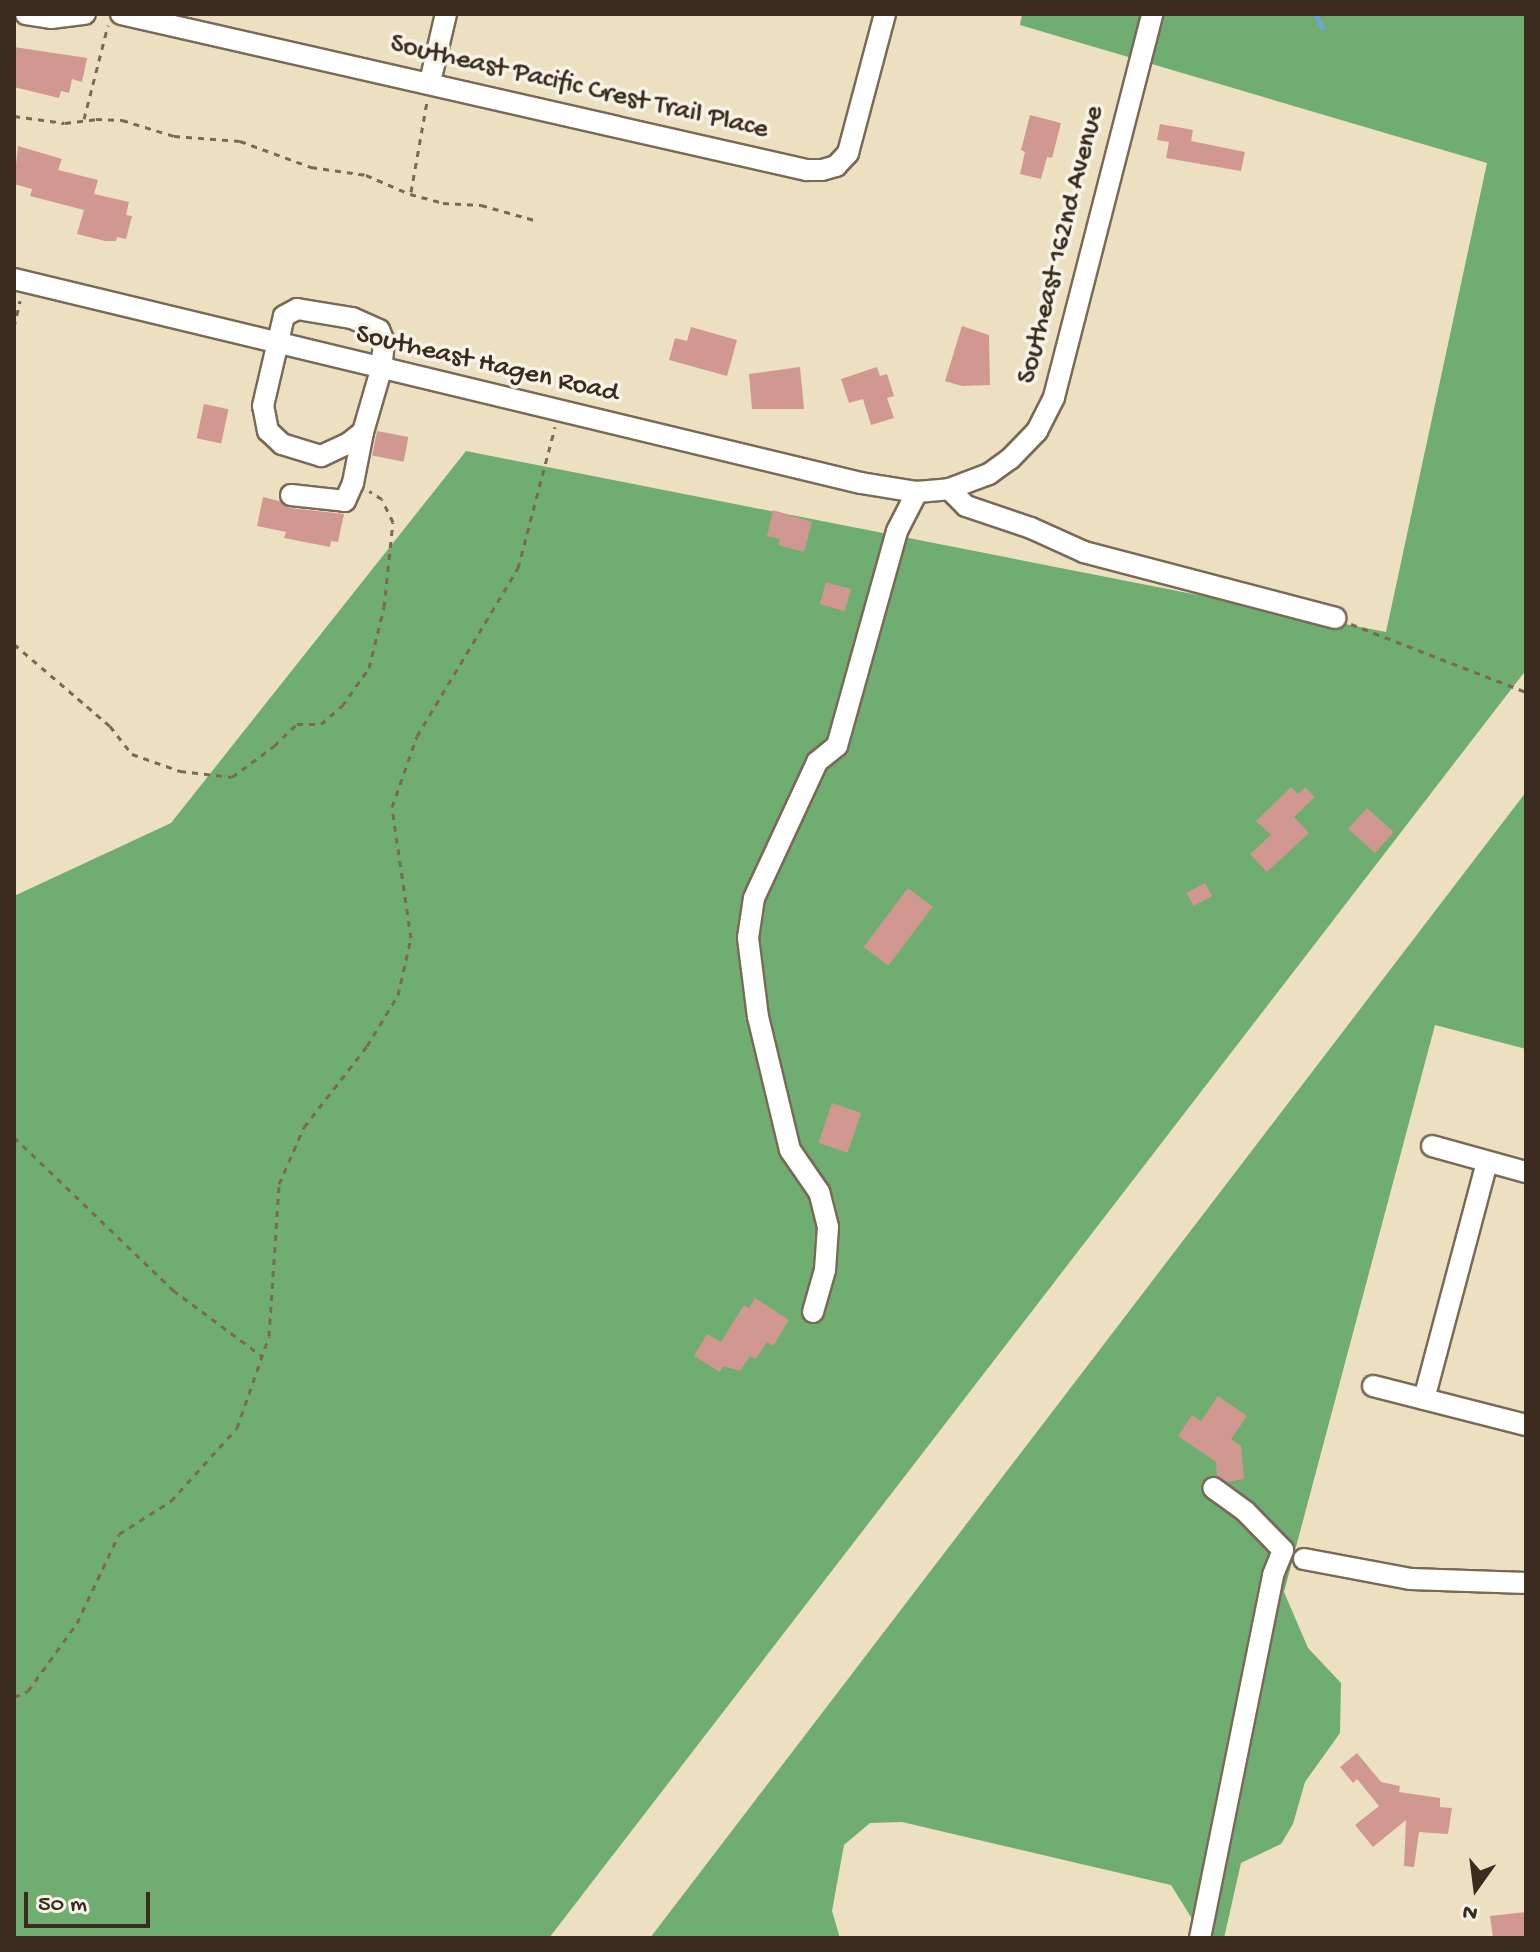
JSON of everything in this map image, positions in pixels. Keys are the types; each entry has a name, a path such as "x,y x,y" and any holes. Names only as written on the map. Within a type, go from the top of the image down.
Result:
{"street":[{"path":"26,14 51,18 85,14"},
{"name":"Southeast Pacific Crest Trail Place","path":"121,14 806,170 836,166 848,153 885,14"},
{"path":"430,82 446,14"},
{"name":"Southeast 162nd Avenue","path":"949,489 989,474 1010,459 1037,431 1054,397 1152,14"},
{"name":"Southeast Hagen Road","path":"20,280 381,370 861,483 917,492 949,489"},
{"path":"291,495 345,501 353,483 363,432 381,370 384,342 379,330 343,315 297,309 284,316 263,406 268,431 282,444 321,456 349,443 363,432"},
{"path":"949,489 966,506 1031,528 1084,552 1335,618"},
{"path":"813,1312 825,1270 828,1227 819,1192 790,1150 758,1017 748,938 754,898 804,789 817,762 837,746 897,531 917,492"},
{"path":"1432,1146 1526,1172"},
{"path":"1424,1399 1487,1162"},
{"path":"1373,1386 1526,1425"},
{"path":"1200,1938 1273,1575 1283,1550 1254,1519 1213,1488"},
{"path":"1304,1559 1422,1580 1526,1583"}],"path":[{"path":"84,121 111,14"},
{"path":"410,194 430,82"},
{"path":"14,116 65,123 122,120 174,136 240,141 311,167 366,175 410,194 443,203 481,205 538,221"},
{"path":"14,327 20,280"},
{"path":"14,1697 28,1691 77,1623 119,1534 171,1501 237,1428 269,1336 279,1184 304,1127 367,1046 398,995 411,938 392,807 417,736 518,568 559,412"},
{"path":"14,644 110,726 132,754 180,771 232,777 274,746 297,724 321,724 342,706 369,668 384,607 393,522 382,499 353,483"},
{"path":"1335,618 1526,692"},
{"path":"14,1137 173,1290 262,1356"}],"green space":[{"path":"1022,14 1526,14 1526,670 549,1938 14,1938 14,896 171,823 466,451 1386,632 1487,163 1020,25"},
{"path":"1526,792 1526,1049 1435,1025 1284,1592 1308,1648 1341,1683 1340,1733 1305,1782 1293,1824 1281,1844 1241,1863 1224,1938 1204,1938 1171,1885 902,1822 870,1823 844,1845 832,1911 840,1938 650,1938"}],"building":[{"path":"14,47 87,58 82,82 72,79 69,93 61,91 59,98 14,87"},
{"path":"1030,115 1061,123 1052,158 1047,157 1041,179 1020,174 1025,152 1021,150"},
{"path":"1160,124 1193,130 1191,141 1245,152 1241,171 1166,158 1169,142 1157,140"},
{"path":"18,146 62,159 58,170 98,180 94,194 129,202 126,215 132,216 126,239 117,237 116,241 105,241 77,234 84,210 30,196 32,189 14,184"},
{"path":"962,326 989,335 990,385 962,386 945,381"},
{"path":"691,327 737,340 727,376 669,360 675,338 687,341"},
{"path":"800,367 804,409 752,409 749,374"},
{"path":"877,367 880,376 887,374 894,396 887,398 894,418 871,425 863,399 849,403 841,379"},
{"path":"204,404 228,409 221,443 197,438"},
{"path":"377,431 408,437 404,462 372,456"},
{"path":"263,497 290,508 344,514 338,542 331,541 330,547 284,538 286,532 257,526"},
{"path":"773,510 812,522 804,552 778,545 780,539 767,536"},
{"path":"826,582 851,589 845,611 820,604"},
{"path":"1291,787 1298,794 1305,787 1315,797 1294,817 1309,833 1267,872 1250,854 1271,835 1256,821"},
{"path":"1367,808 1394,832 1375,853 1348,829"},
{"path":"1205,883 1212,896 1194,906 1186,893"},
{"path":"908,888 933,907 888,966 863,947"},
{"path":"832,1103 861,1113 848,1153 818,1143"},
{"path":"755,1298 789,1320 773,1346 767,1342 756,1359 750,1356 740,1371 723,1366 720,1372 694,1356 707,1334 721,1342 744,1305 749,1308"},
{"path":"1218,1396 1247,1416 1231,1439 1241,1446 1244,1479 1226,1482 1217,1476 1216,1462 1178,1436 1192,1415 1201,1421"},
{"path":"1357,1753 1381,1782 1400,1786 1399,1792 1440,1798 1440,1807 1452,1808 1448,1834 1419,1832 1414,1867 1404,1866 1406,1820 1373,1847 1355,1825 1379,1806 1357,1779 1353,1783 1340,1767"},
{"path":"1526,1912 1526,1938 1493,1938 1490,1916"}],"waterway":[{"path":"1315,14 1322,27"}]}
